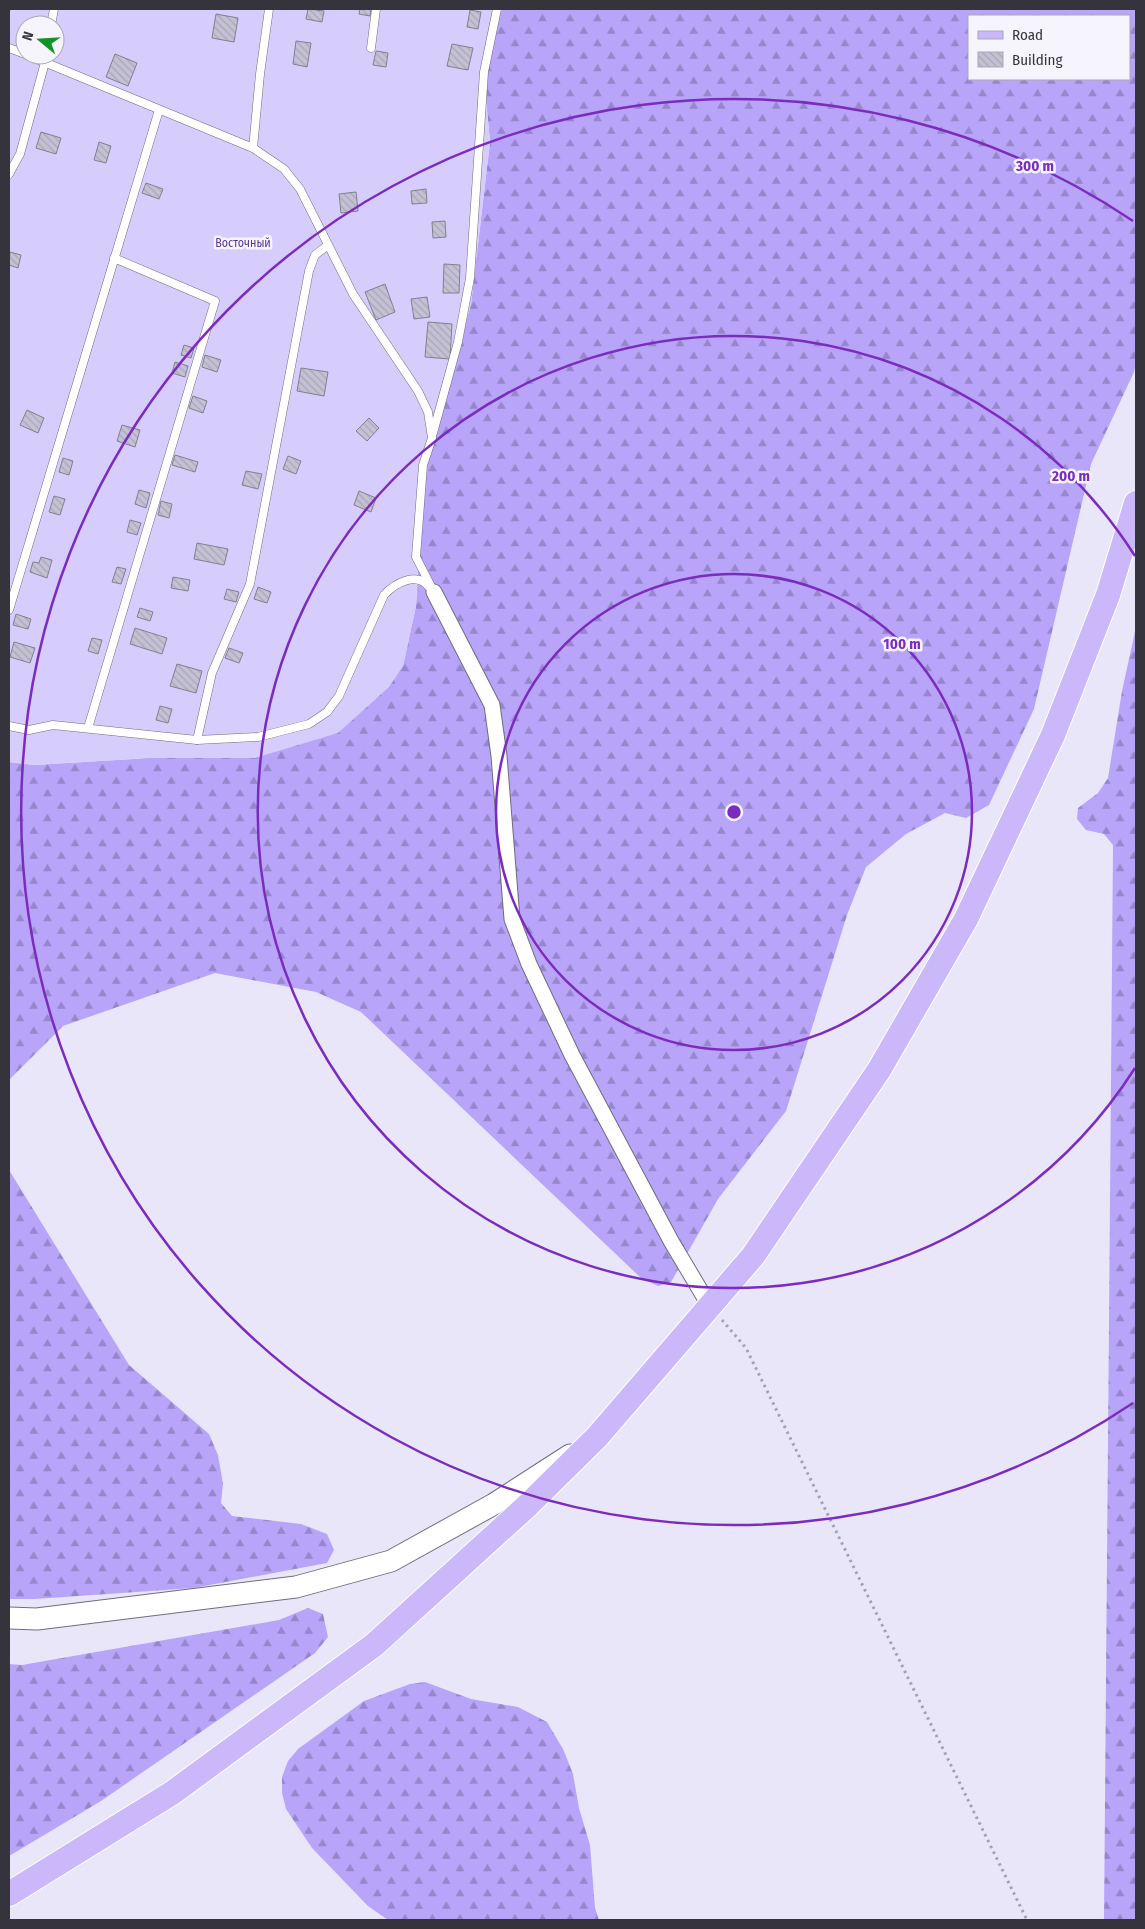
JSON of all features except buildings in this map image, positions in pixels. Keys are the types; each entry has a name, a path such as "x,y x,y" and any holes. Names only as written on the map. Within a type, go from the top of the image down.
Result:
{"main road":[{"path":"9,1894 172,1793 374,1645 528,1505 597,1437 753,1256 879,1070 966,919 1053,735 1108,595 1136,503"}],"street":[{"path":"434,592 492,705 499,756 512,919 526,955 572,1055 671,1241 709,1305"},
{"path":"9,1618 37,1619 296,1587 391,1561 494,1504 597,1437"}],"lane":[{"path":"253,148 260,74 269,9"},
{"path":"371,48 376,9"},
{"path":"434,592 416,557 423,465 458,342 470,278 484,72 497,9"},
{"path":"9,174 20,154 44,65"},
{"path":"59,65 159,110 253,148 284,169 300,189 353,294 418,391 428,412 432,438"},
{"path":"9,610 159,110"},
{"path":"197,740 212,673 250,584 309,271 315,255 328,245"},
{"path":"88,728 215,301 114,258"},
{"path":"9,726 29,730 53,726 88,728 197,740 258,737 309,724 327,712 339,696 384,595 392,586 414,579 426,583 434,592"}],"path":[{"path":"709,1305 746,1348 1027,1920"}],"green space":[{"name":"Восточный","path":"9,9 502,9 496,26 487,72 486,99 490,142 471,304 424,476 416,606 403,666 389,687 338,733 255,758 150,758 34,765 9,762"},
{"path":"502,9 1136,9 1136,363 1134,372 1091,464 1034,709 989,805 966,818 945,813 906,834 866,867 847,915 786,1111 718,1199 671,1282 658,1286 641,1278 361,1012 316,992 215,973 63,1026 9,1080 9,762 34,765 150,758 255,758 403,666 416,606 424,476 471,304 490,142 486,99 487,72 496,26"},
{"path":"1136,627 1136,1920 1104,1920 1113,845 1104,834 1086,830 1077,819 1078,808 1098,793 1108,778 1122,691"},
{"path":"9,1170 129,1365 209,1434 218,1455 223,1484 221,1503 232,1516 301,1524 327,1534 334,1550 327,1563 194,1588 35,1599 9,1599"},
{"path":"308,1608 323,1614 328,1637 315,1653 101,1801 9,1856 9,1664 22,1665 279,1620"},
{"path":"425,1682 471,1699 518,1707 547,1722 563,1749 573,1774 579,1808 590,1845 595,1908 599,1920 388,1920 368,1906 312,1848 286,1809 282,1793 282,1777 288,1761 298,1749 364,1701 410,1684"}]}
